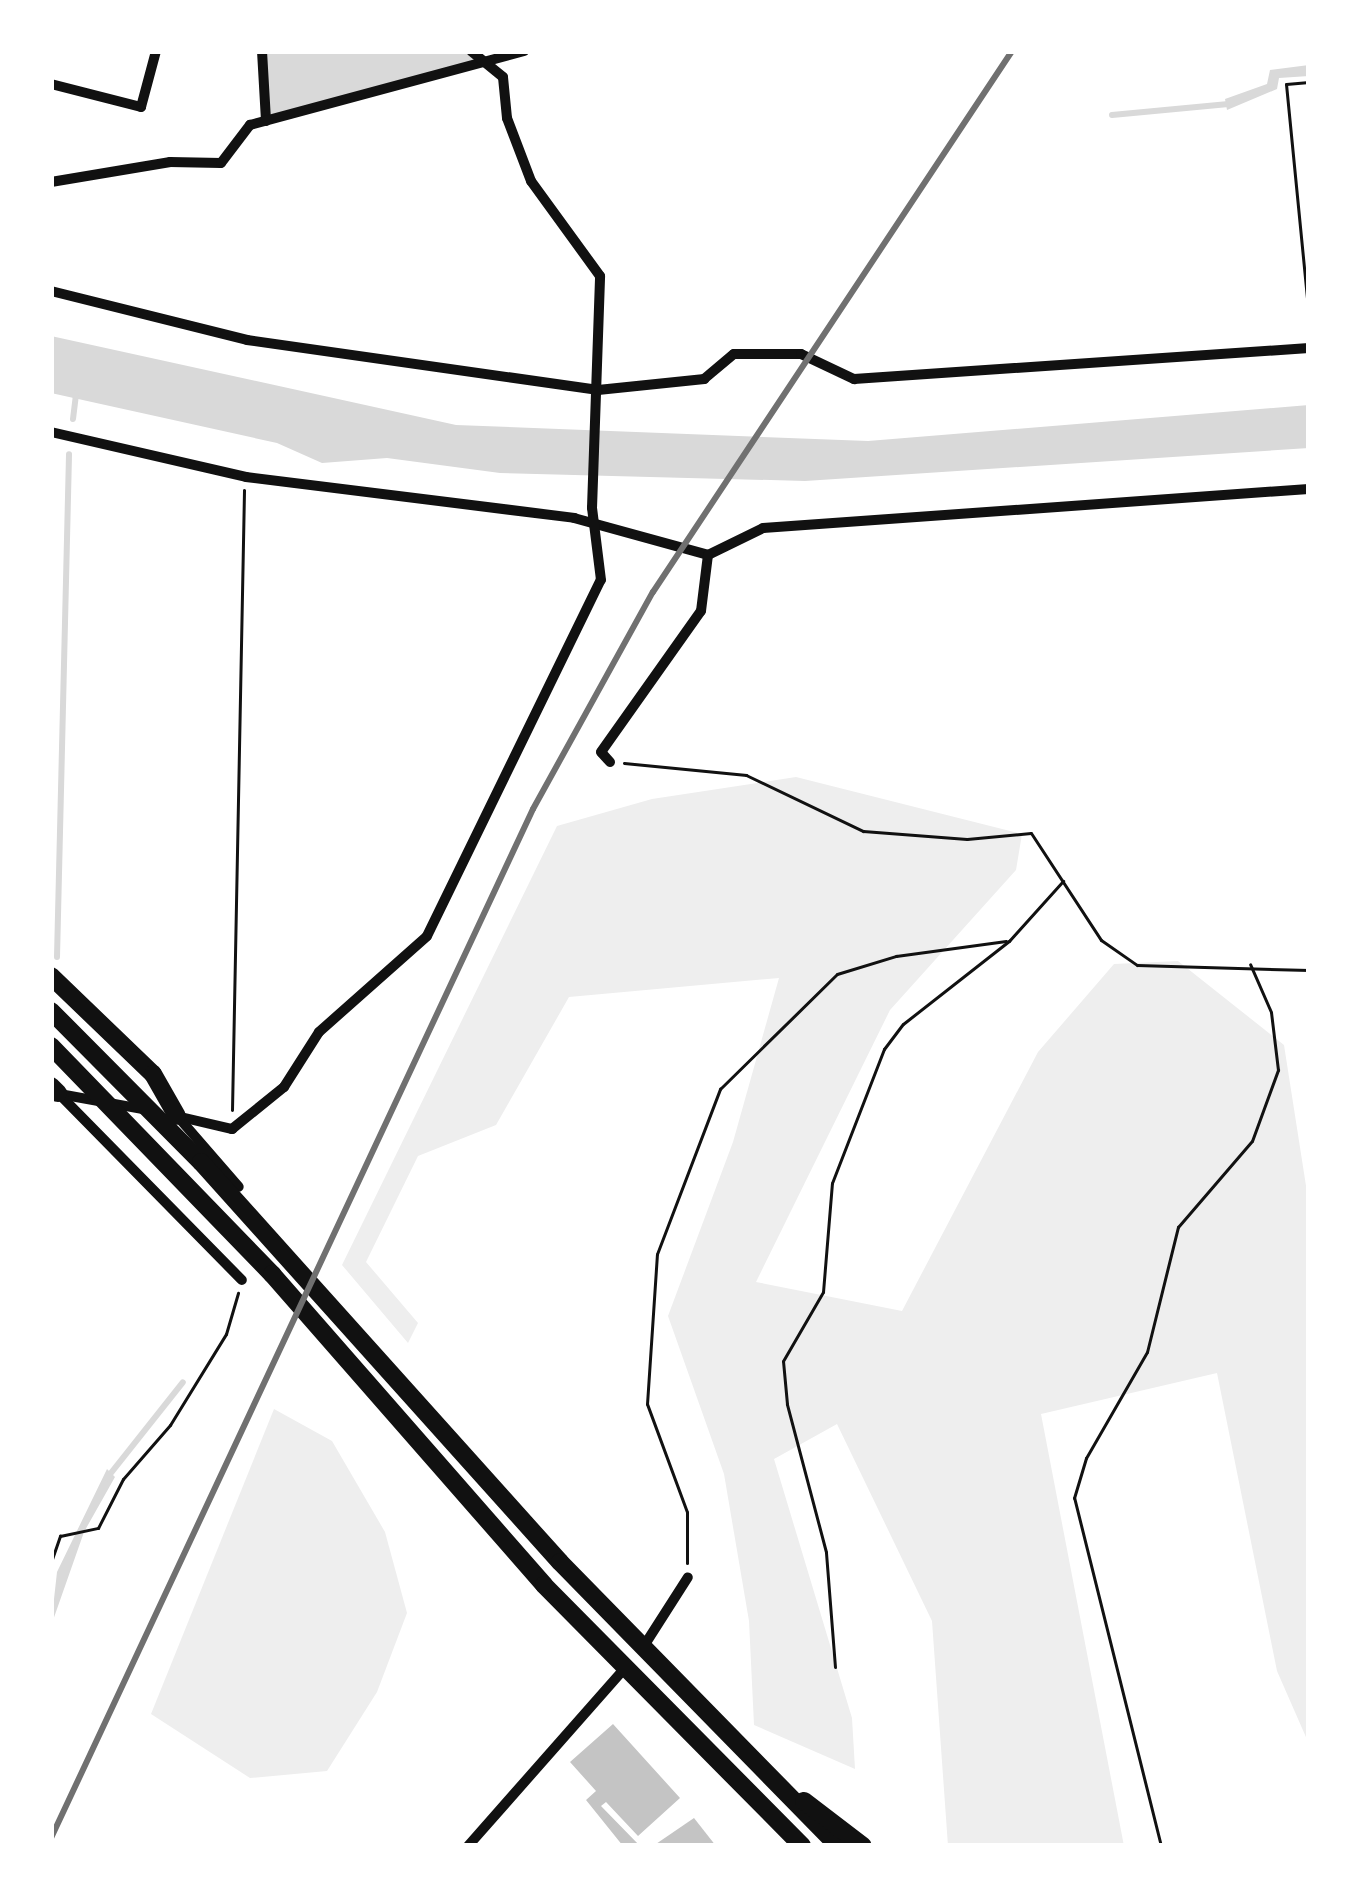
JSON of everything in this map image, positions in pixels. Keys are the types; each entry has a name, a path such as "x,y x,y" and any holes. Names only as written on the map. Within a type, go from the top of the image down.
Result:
{"highway":[{"path":"51,976 153,1074 177,1116"},
{"path":"51,1011 387,1365 751,1765 838,1846"},
{"path":"51,1046 367,1382 624,1669 744,1794 802,1846"},
{"path":"751,1765 863,1846"},
{"path":"744,1794 786,1846"}],"street":[{"path":"51,83 141,106 156,51"},
{"path":"262,51 266,121"},
{"path":"53,1090 232,1129 284,1087 319,1031 427,936 601,580 599,524 592,508 600,276 531,181 492,61 471,51"},
{"path":"51,182 170,162 221,163 250,125 524,51"},
{"path":"51,291 247,340 597,396 704,379 734,354 801,354 854,379 1309,348"},
{"path":"51,432 246,477 599,524 708,555 763,528 1309,489"},
{"path":"610,762 601,752 701,611 708,555"},
{"path":"53,1090 242,1280"},
{"path":"177,1116 239,1187"},
{"path":"642,1649 688,1577"},
{"path":"468,1846 624,1669"}],"path":[{"path":"1309,82 1286,84 1309,319"},
{"path":"232,1129 246,477"},
{"path":"610,762 746,775 863,831 967,839 1031,833 1101,940 1136,965 1250,964 1309,970"},
{"path":"835,1667 826,1552 787,1404 783,1361 823,1292 832,1184 884,1049 903,1024 1009,940 1063,881"},
{"path":"688,1577 687,1512 647,1404 655,1275 720,1089 837,974 896,956 1009,940"},
{"path":"1161,1846 1074,1498 1086,1458 1147,1352 1178,1227 1252,1141 1278,1070 1270,1012 1250,964"},
{"path":"51,1562 60,1536 98,1528 123,1479 170,1425 226,1334 242,1280"}],"shaded area":[{"path":"265,51 462,51 480,59 269,116"},
{"path":"1309,65 1309,76 1279,78 1277,89 1227,110 1225,99 1267,84 1270,70"},
{"path":"51,336 456,425 868,441 1309,405 1309,448 805,481 500,473 387,458 322,463 277,443 51,393"},
{"path":"796,777 1022,834 1016,870 890,1010 756,1282 902,1311 1038,1052 1114,964 1178,961 1284,1045 1309,1205 1309,1744 1277,1671 1217,1373 1041,1414 1124,1846 948,1846 932,1621 837,1424 774,1459 852,1718 855,1769 754,1725 749,1621 724,1474 668,1316 733,1142 779,978 569,997 496,1125 418,1156 366,1262 418,1323 408,1343 342,1265 557,826 652,799"},
{"path":"274,1409 332,1441 385,1532 407,1613 377,1692 327,1771 250,1778 151,1714"},
{"path":"107,1469 115,1477 84,1532 51,1626 57,1572"}],"building":[{"path":"613,1724 680,1798 638,1836 606,1802 601,1806 640,1846 623,1846 586,1800 596,1791 570,1762"},
{"path":"694,1818 716,1846 653,1846"}],"waterway":[{"path":"1112,115 1228,104"},
{"path":"73,419 76,393"},
{"path":"57,957 69,454"},
{"path":"107,1478 183,1382"}],"railway":[{"path":"51,1838 533,809 653,592 1012,51"}]}
